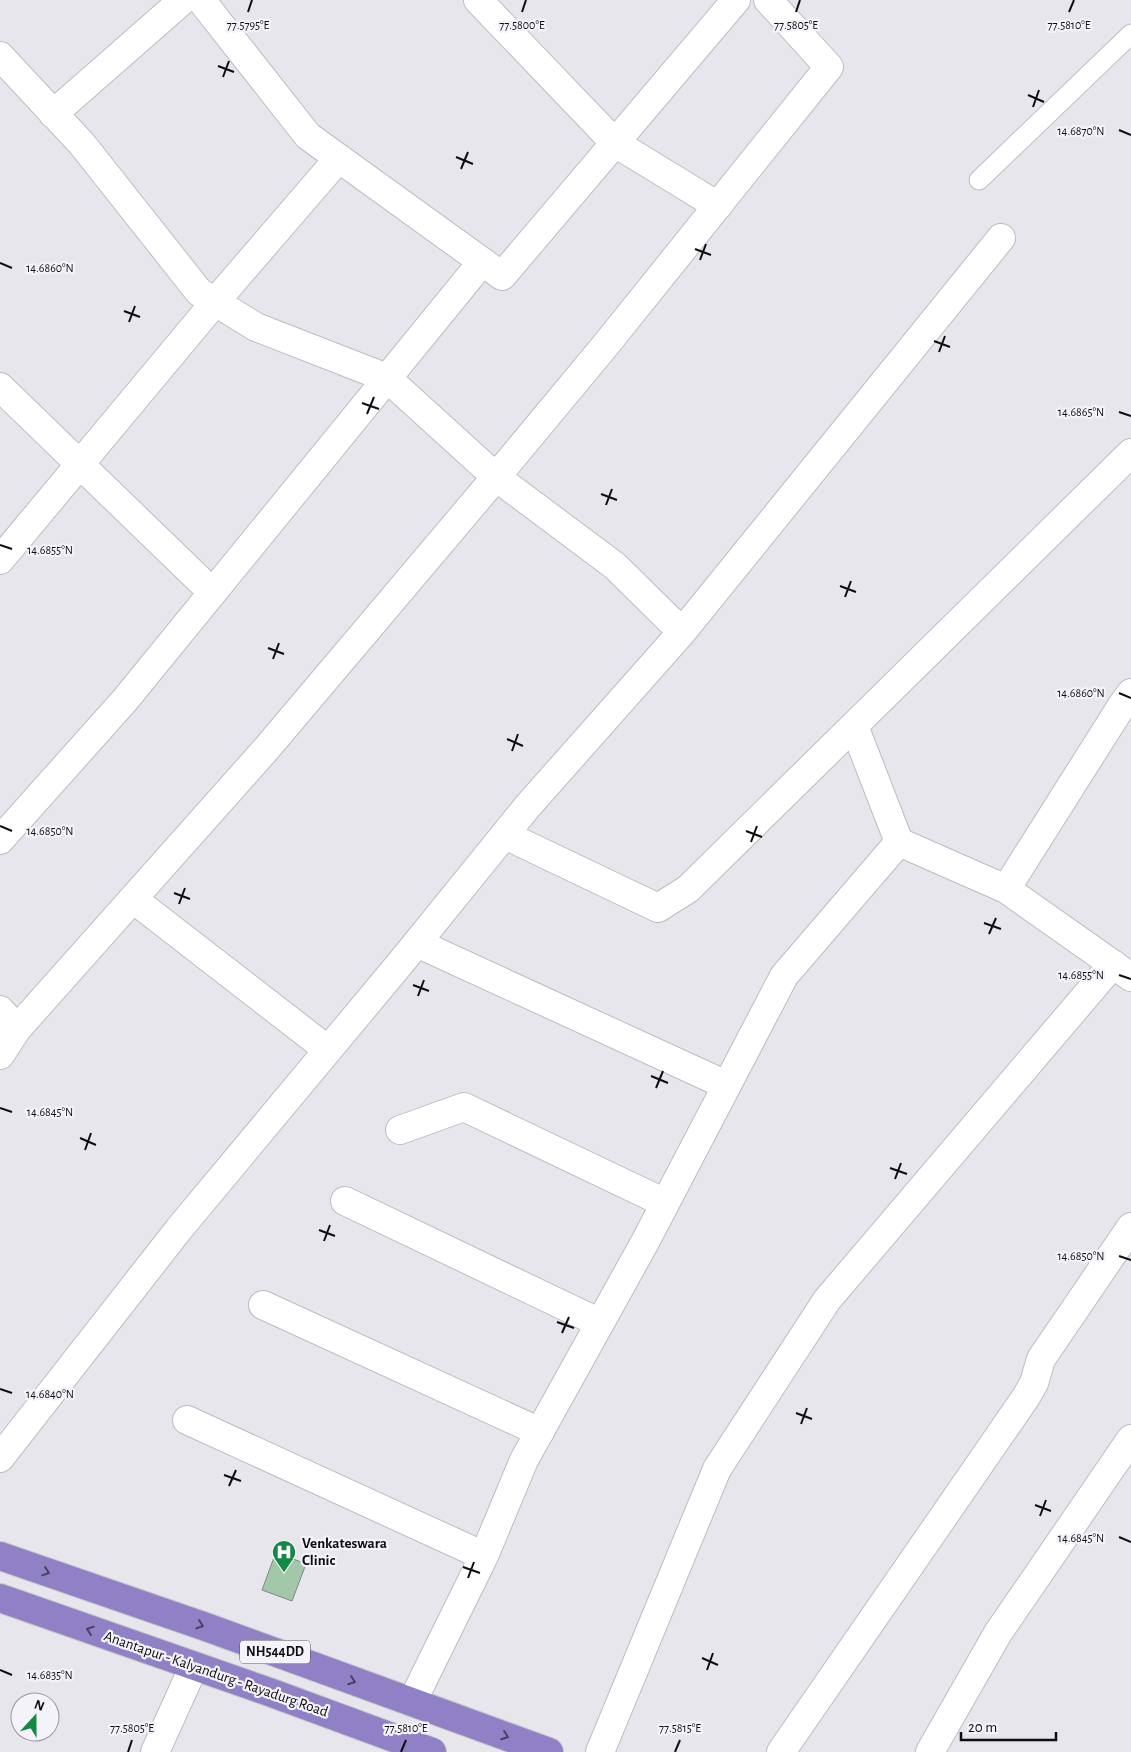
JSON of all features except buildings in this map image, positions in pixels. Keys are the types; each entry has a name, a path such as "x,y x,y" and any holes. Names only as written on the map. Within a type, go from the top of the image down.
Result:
{"highway":[{"name":"NH544DD","path":"0,1556 206,1627 549,1752"},
{"name":"Anantapur - Kalyandurg - Rayadurg Road","path":"0,1598 272,1693 401,1747 432,1752"}],"street":[{"path":"54,114 183,0"},
{"path":"201,0 308,136 502,276 736,0"},
{"path":"480,0 615,143 718,206"},
{"path":"0,1055 9,1020 133,899 267,748 496,477 829,67 768,0"},
{"path":"0,56 82,144 199,292 256,327 387,378 496,477 615,566 682,632"},
{"path":"0,560 215,302 339,158"},
{"path":"0,1458 179,1229 417,943 527,807 682,632 1000,238"},
{"path":"0,840 125,700 482,262"},
{"path":"0,388 212,592"},
{"path":"505,835 658,908 688,889 1131,453"},
{"path":"1006,889 1131,693"},
{"path":"600,1752 717,1470 827,1300 1122,970 1006,889 899,842 854,726"},
{"path":"412,1702 484,1556 524,1460 665,1203 784,976 899,842"},
{"path":"133,899 328,1050"},
{"path":"417,943 726,1085"},
{"path":"400,1130 464,1107 665,1203"},
{"path":"345,1201 600,1323"},
{"path":"781,1752 1026,1397 1034,1383 1041,1359 1131,1227"},
{"path":"263,1306 540,1432"},
{"path":"188,1420 484,1556"},
{"path":"930,1752 998,1634 1131,1439"},
{"path":"155,1752 194,1666"}],"lane":[{"path":"979,180 1131,34"}],"place":[{"name":"Venkateswara Clinic","path":"284,1573"}]}
